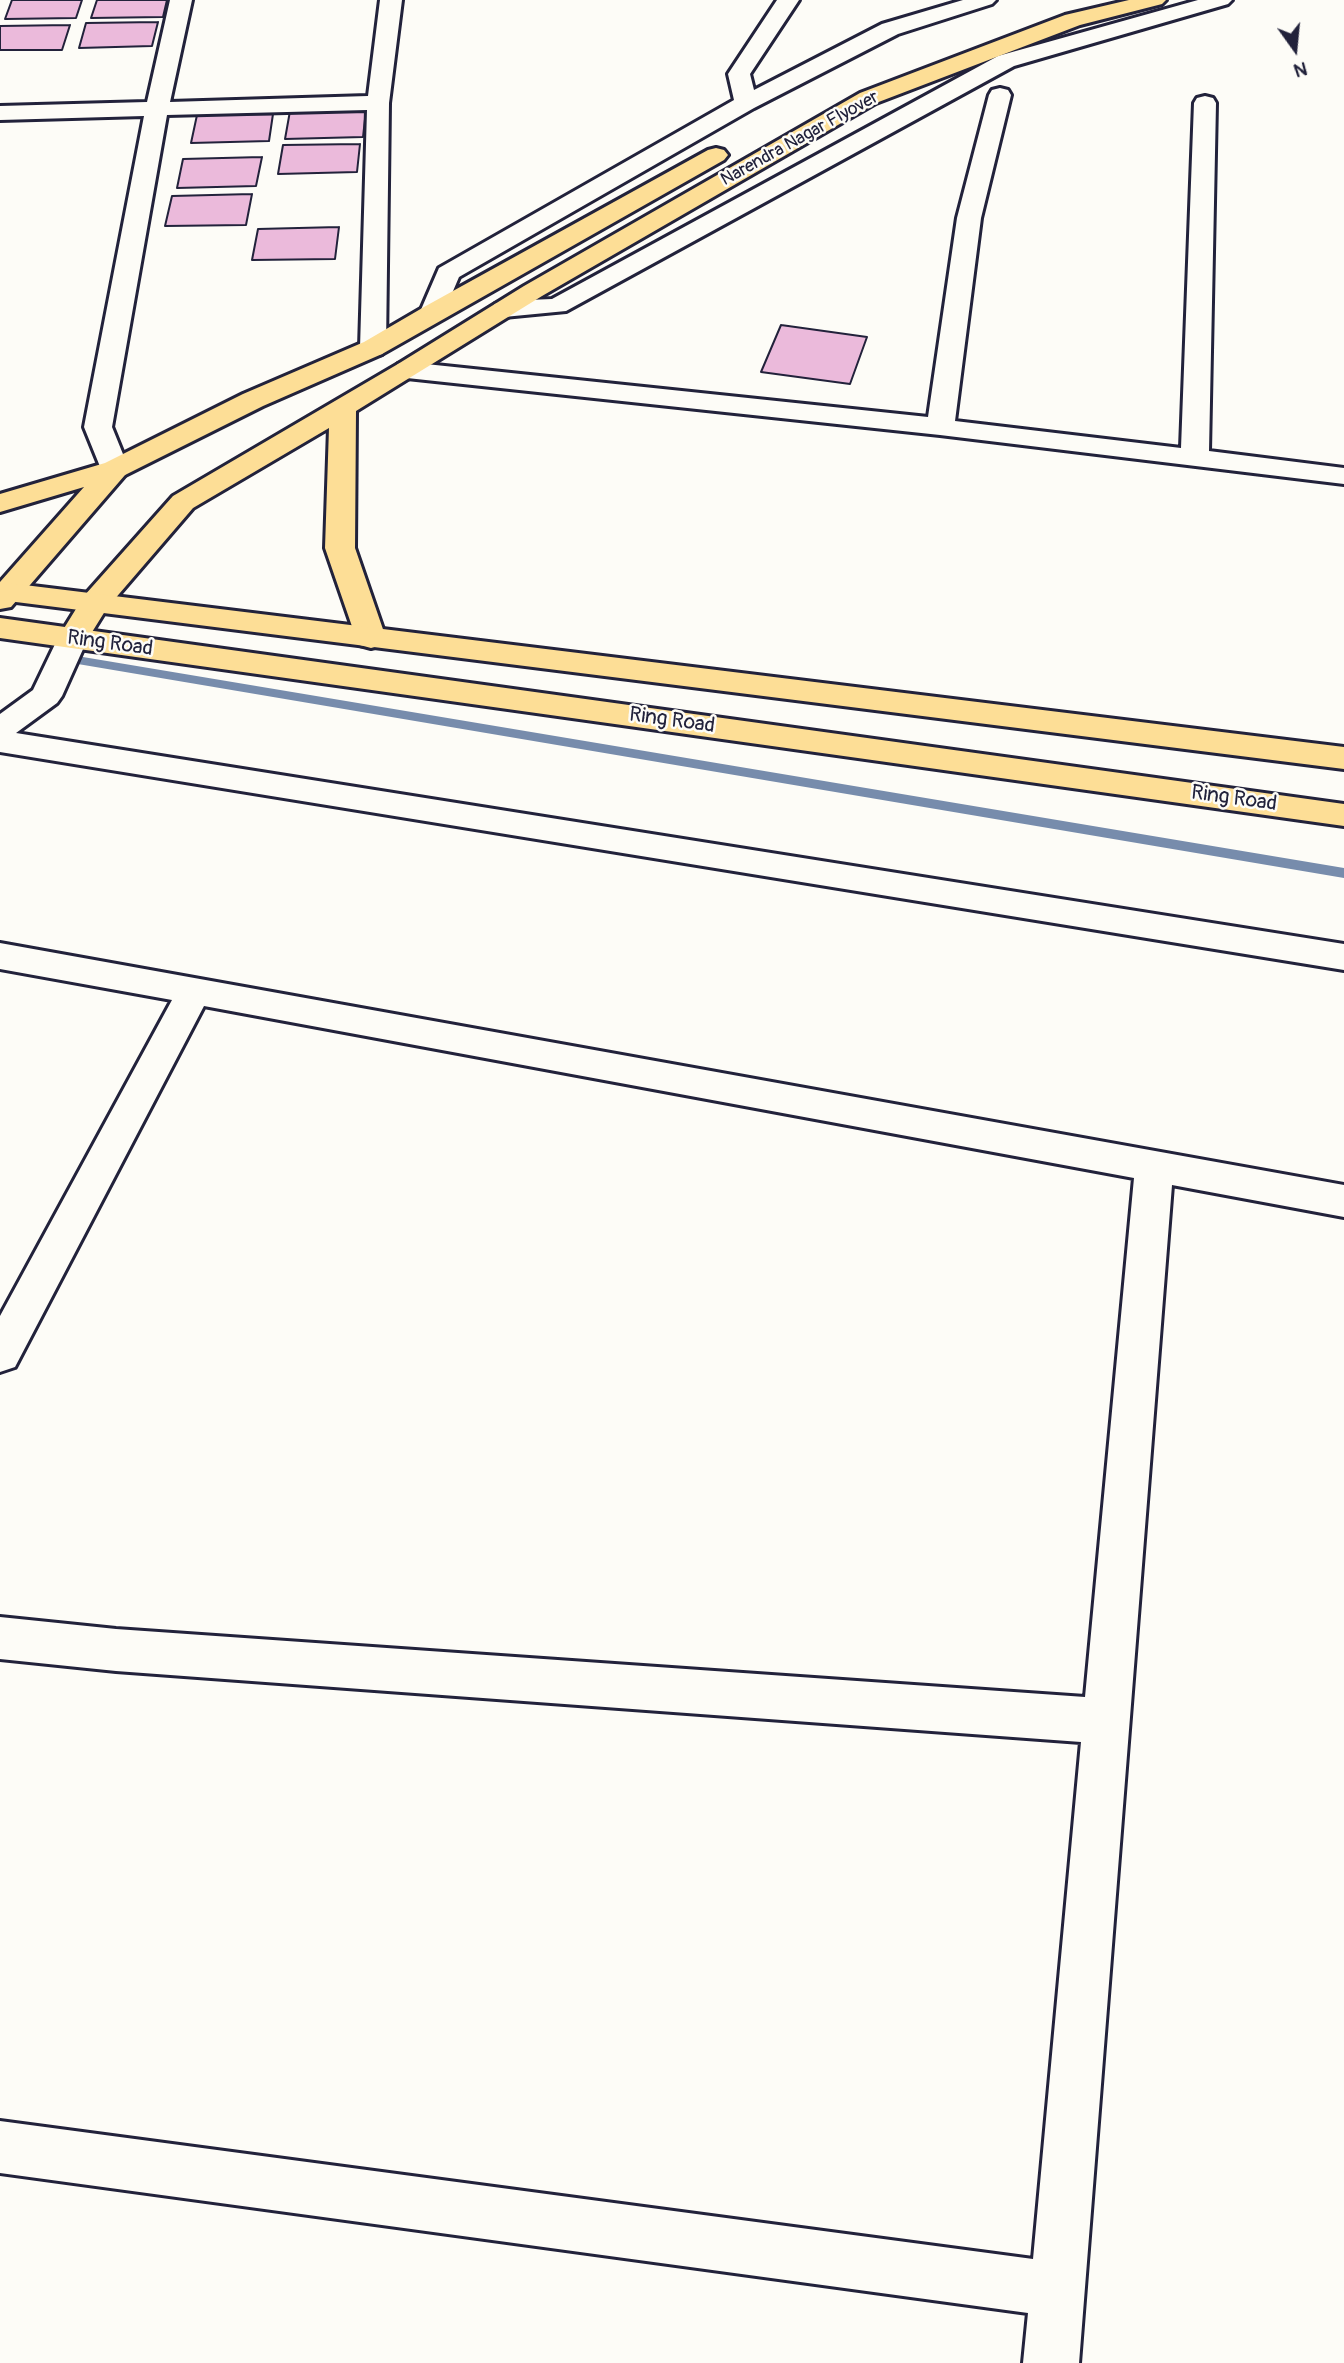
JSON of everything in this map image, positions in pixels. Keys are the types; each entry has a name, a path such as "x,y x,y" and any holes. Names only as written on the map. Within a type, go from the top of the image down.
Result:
{"main road":[{"path":"1041,8 1073,0"},
{"name":"Narendra Nagar Flyover","path":"73,638 95,603 183,502 407,370 533,291 868,97 1060,24 1155,0"},
{"name":"Narendra Nagar Flyover","path":"817,102 875,71"},
{"name":"Narendra Nagar Flyover","path":"115,469 253,400 373,348 735,145"},
{"path":"344,407 340,548 371,638"},
{"path":"0,503 115,469"},
{"path":"2,594 115,469"},
{"name":"Ring Road","path":"2,594 95,603 1344,758"},
{"name":"Ring Road","path":"0,628 1344,815"}],"street":[{"path":"115,469 98,427 157,108 181,0"},
{"path":"373,348 378,103 391,0"},
{"path":"746,103 740,74 788,0"},
{"path":"433,312 448,273 746,103 890,29 985,0"},
{"path":"504,309 557,306 1006,61 1222,0"},
{"path":"940,427 969,218 1000,95"},
{"path":"0,113 378,103"},
{"path":"1195,458 1205,103"},
{"path":"407,370 940,427 1344,476"},
{"path":"0,729 46,696 73,638"},
{"path":"0,741 1344,957"},
{"path":"0,956 1344,1201"},
{"path":"0,1355 194,992"},
{"path":"1051,2363 1154,1167"},
{"path":"0,1637 130,1651 1106,1721"},
{"path":"0,2147 1057,2290"}],"building":[{"path":"12,0 82,0 76,18 5,19"},
{"path":"97,0 167,0 163,17 91,18"},
{"path":"158,22 152,46 79,48 86,23"},
{"path":"70,25 62,50 0,50 0,26"},
{"path":"366,110 363,137 285,139 290,111"},
{"path":"273,114 269,141 191,143 197,115"},
{"path":"360,144 357,172 278,174 283,145"},
{"path":"262,157 256,186 177,188 183,159"},
{"path":"252,194 246,225 165,226 172,196"},
{"path":"339,227 335,259 252,260 258,229"},
{"path":"781,325 867,337 850,384 761,372"}],"waterway":[{"path":"71,659 1344,873"}]}
